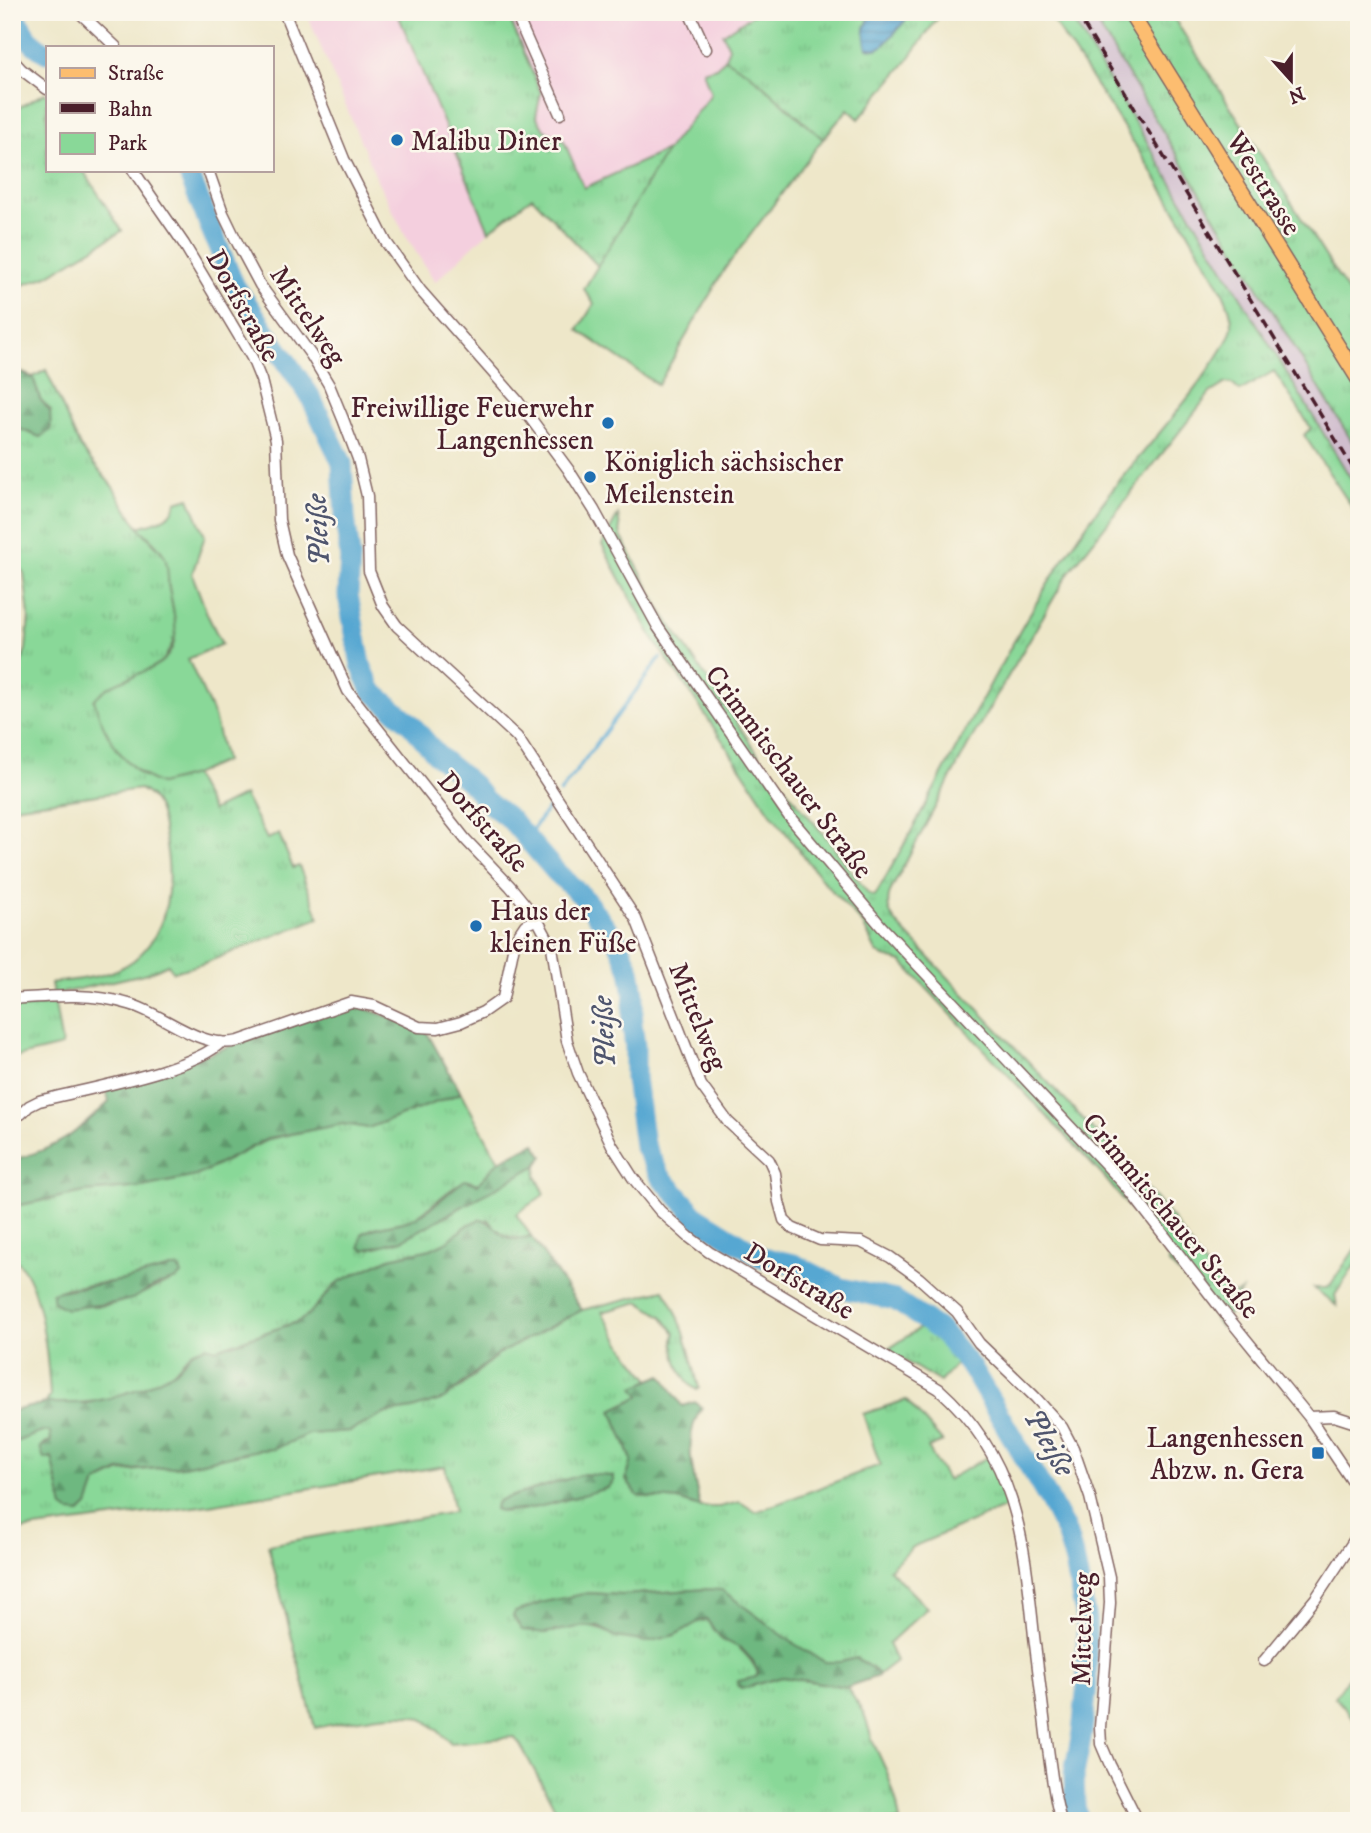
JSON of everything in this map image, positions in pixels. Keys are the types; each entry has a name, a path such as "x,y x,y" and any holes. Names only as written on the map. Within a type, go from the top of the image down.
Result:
{"main road":[{"name":"Westtrasse","path":"1130,12 1359,380"}],"street":[{"path":"79,12 115,46"},
{"name":"Crimmitschauer Straße","path":"284,12 344,159 391,251 420,290 517,400 557,454 594,510 659,627 775,798 813,848 881,926 1126,1186 1309,1417 1359,1491"},
{"path":"515,12 560,114"},
{"path":"689,12 706,48"},
{"path":"12,59 46,88"},
{"name":"Dorfstraße","path":"134,172 184,244 252,358 276,440 279,520 287,555 348,691 466,840 537,919 552,947 567,1041 578,1073 612,1145 640,1186 679,1228 709,1252 939,1390 971,1421 991,1453 1014,1503 1028,1566 1051,1774 1060,1821"},
{"name":"Mittelweg","path":"209,172 237,244 260,285 323,375 343,419 358,459 367,496 369,572 383,606 397,626 517,737 629,909 646,943 701,1085 728,1122 769,1160 775,1173 784,1220 792,1228 820,1240 861,1242 890,1257 919,1278 957,1312 979,1343 1052,1415 1069,1439 1090,1497 1109,1577 1110,1603 1101,1744 1138,1821"},
{"path":"12,999 75,994 111,999 141,1008 197,1036 221,1042 239,1041 351,1002 374,1006 425,1028 443,1027 483,1012 503,998 515,940 525,925 537,919"},
{"path":"21,1114 39,1101 158,1071 209,1052 221,1042"},
{"path":"1309,1417 1334,1416 1359,1424"},
{"path":"1264,1661 1316,1598 1359,1534"}],"shaded area":[{"path":"306,12 397,12 489,231 435,282 405,235 377,180"},
{"path":"507,12 757,12 724,34 729,47 725,59 716,67 711,94 667,150 584,188 564,141 543,130 536,116 541,93"},
{"path":"1068,12 1090,12 1359,453 1359,492"}],"green space":[{"path":"397,12 507,12 541,93 536,116 544,130 564,141 584,188 667,150 598,266 532,197 489,231"},
{"path":"757,12 942,12 908,60 859,119 848,109 823,139 749,73 725,59 729,47 723,34"},
{"path":"1047,12 1068,12 1359,492 1359,518 1304,435 1311,428 1274,371 1240,391 1232,384 1226,383 1210,393 1069,572 972,738 890,892 889,908 898,925 1121,1159 1172,1218 1215,1280 1229,1293 1236,1294 1241,1291 1221,1327 1196,1291 1169,1263 1158,1243 1105,1178 902,962 884,957 876,951 863,924 822,880 770,812 655,642 602,545 618,515 621,536 660,609 762,760 868,893 873,896 876,894 992,680 1054,575 1087,524 1124,475 1203,378 1218,357 1232,326 1229,307 1220,286 1180,218"},
{"path":"1090,12 1170,12 1359,309 1359,453"},
{"path":"725,59 749,73 823,139 724,270 658,385 578,330 594,304 584,289 667,150 711,94 703,71 716,67"},
{"path":"46,94 46,172 84,172 122,231 47,276 12,289 12,111"},
{"path":"12,365 15,370 33,377 40,399 50,411 51,430 40,437 12,426"},
{"path":"46,370 80,447 113,487 138,527 163,553 168,565 168,584 177,631 163,661 142,674 106,689 116,749 139,774 160,784 193,775 212,811 244,795 267,839 279,834 293,868 299,866 319,918 202,964 173,972 168,964 148,973 53,995 51,983 115,971 134,960 147,947 163,918 167,902 168,868 158,808 140,789 12,807 12,689 26,649 29,616 24,573 19,566 12,563 12,426 40,437 51,411 40,399 33,377"},
{"path":"189,498 205,536 192,574 222,644 188,659 214,716 225,761 193,775 160,784 136,770 118,750 104,726 94,700 116,683 160,663 173,647 175,617 166,559 159,547 138,527 167,517 176,502"},
{"path":"55,1004 62,1046 12,1058 12,1007"},
{"path":"351,1004 425,1029 461,1093 368,1128 343,1124 269,1138 196,1176 142,1187 85,1192 20,1205 12,1200 12,1160 54,1145 76,1131 109,1102 105,1086 167,1068"},
{"path":"461,1093 499,1161 478,1184 463,1182 414,1218 374,1228 362,1234 364,1250 402,1240 537,1165 536,1176 545,1194 516,1214 531,1236 512,1238 488,1220 467,1225 448,1241 431,1249 390,1258 338,1282 306,1317 297,1322 216,1349 206,1346 185,1359 172,1373 143,1388 95,1401 46,1403 50,1396 47,1362 37,1301 22,1267 12,1257 12,1200 21,1205 85,1192 142,1187 196,1176 269,1139 343,1123 368,1128","holes":["171,1268 176,1279 127,1300 106,1305 85,1305 53,1293"]},
{"path":"535,1143 543,1156 537,1165 402,1240 364,1250 360,1247 362,1234 418,1216 465,1180 478,1184 499,1161"},
{"path":"480,1219 513,1239 531,1236 582,1310 498,1354 444,1399 412,1409 386,1413 350,1431 309,1434 274,1449 183,1466 119,1471 96,1483 88,1506 80,1513 69,1512 63,1508 52,1457 44,1459 40,1447 51,1441 50,1432 45,1431 12,1443 12,1411 46,1403 87,1403 144,1387 174,1372 193,1351 206,1346 217,1349 297,1322 306,1317 338,1282 390,1258 431,1249"},
{"path":"1359,1243 1359,1259 1335,1295 1337,1306 1314,1288 1326,1288 1331,1284"},
{"path":"178,1268 182,1274 132,1299 66,1309 53,1302 53,1293 59,1291 124,1280"},
{"path":"664,1290 685,1337 699,1388 697,1390 686,1380 678,1364 675,1333 663,1317 640,1302 602,1312 624,1348 650,1380 635,1387 641,1396 612,1410 632,1461 626,1480 638,1496 678,1500 700,1507 719,1507 740,1502 756,1512 880,1465 863,1414 906,1400 943,1442 928,1448 947,1480 991,1455 1013,1504 912,1547 889,1569 927,1608 888,1644 896,1661 879,1674 857,1658 825,1662 793,1644 751,1613 707,1589 622,1595 588,1593 545,1633 590,1627 616,1637 707,1620 742,1650 758,1673 756,1677 782,1677 847,1687 864,1714 887,1772 900,1821 562,1821 514,1737 451,1743 433,1726 410,1715 369,1717 315,1728 268,1545 454,1512 445,1466 209,1505 12,1531 12,1443 45,1431 50,1432 51,1441 41,1447 44,1459 52,1457 80,1513 88,1506 96,1483 119,1472 183,1466 274,1449 309,1434 350,1431 386,1413 412,1409 459,1389 498,1354 582,1310","holes":["584,1474 607,1488 519,1510 502,1512 500,1500"]},
{"path":"920,1328 935,1335 959,1361 940,1382 887,1350"},
{"path":"662,1375 682,1406 695,1402 702,1408 692,1431 691,1443 692,1469 700,1507 678,1500 638,1496 626,1480 632,1460 612,1410 640,1396 634,1387"},
{"path":"584,1474 613,1476 613,1482 607,1488 549,1504 517,1510 495,1509 500,1500"},
{"path":"722,1590 793,1643 825,1662 857,1658 879,1674 878,1676 847,1687 782,1677 741,1689 737,1685 738,1681 756,1677 758,1673 753,1661 741,1648 722,1640 707,1620 675,1635 647,1642 616,1637 599,1627 585,1626 545,1633 522,1630 513,1616 515,1612 544,1602 588,1593 622,1595"},
{"path":"1359,1662 1359,1725 1335,1697"}],"water":[{"path":"873,12 913,12 884,45 877,49 867,48 865,37 866,25"}],"waterway":[{"name":"Pleiße","path":"14,12 27,36 46,52"},
{"name":"Pleiße","path":"188,172 234,285 310,396 342,463 350,556 348,595 361,665 372,691 410,723 437,755 473,785 486,801 510,819 556,872 582,896 619,944 630,970 634,994 632,1024 635,1078 644,1145 660,1176 697,1217 761,1257 794,1264 841,1288 895,1300 941,1331 971,1367 1051,1503 1066,1532 1075,1562 1086,1620 1087,1684 1074,1774 1075,1807 1079,1821"},
{"path":"560,793 660,658"},
{"path":"527,837 552,803"}],"railway":[{"path":"1076,12 1359,478"}],"place":[{"name":"Malibu Diner","path":"397,140"},
{"name":"Freiwillige Feuerwehr Langenhessen","path":"608,423"},
{"name":"Königlich sächsischer Meilenstein","path":"590,477"},
{"name":"Haus der kleinen Füße","path":"476,926"},
{"name":"Langenhessen Abzw. n. Gera","path":"1318,1453"}]}
